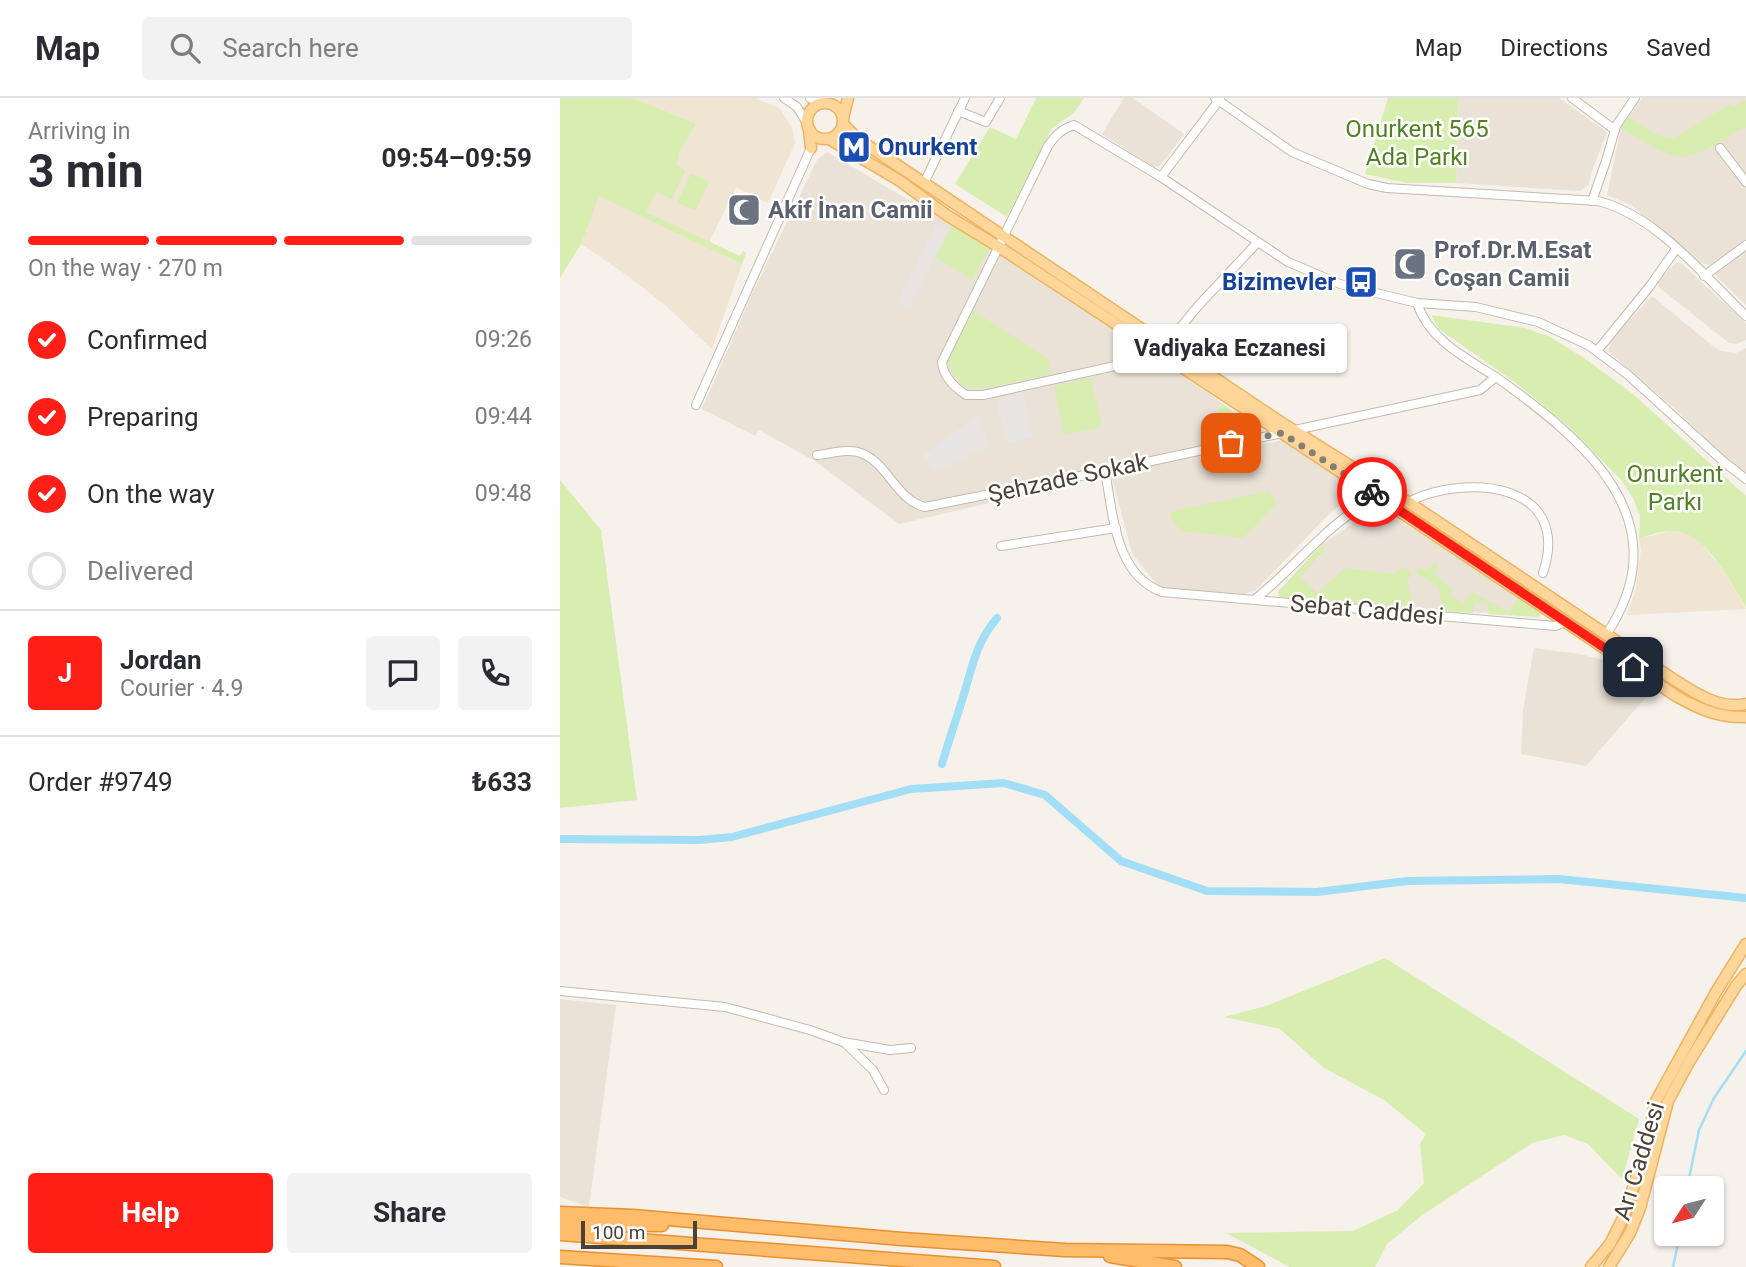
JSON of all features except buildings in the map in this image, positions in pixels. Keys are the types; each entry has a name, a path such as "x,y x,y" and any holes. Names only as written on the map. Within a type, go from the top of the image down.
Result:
{"highway":[{"path":"560,1213 633,1216 1065,1250 1227,1252 1240,1255 1258,1267"},
{"path":"560,1224 732,1225"},
{"path":"560,1234 994,1267"},
{"path":"1065,1250 1175,1267"},
{"path":"560,1257 716,1267"}],"main road":[{"path":"848,98 843,121 838,134 811,148 808,126 811,110 825,101 838,108 843,121 858,139 924,183 1002,242 1166,350 1408,502 1708,700 1723,704 1746,704"},
{"path":"808,126 816,137 827,139 900,181 948,216 1002,242"},
{"path":"1166,350 1282,433 1693,706 1719,716 1746,717"},
{"path":"1282,433 1295,430"},
{"path":"1378,496 1390,491"},
{"name":"Arı Caddesi","path":"1591,1267 1610,1244 1623,1218 1647,1145 1654,1103 1746,944"},
{"name":"Arı Caddesi","path":"1609,1267 1630,1233 1640,1208 1668,1101 1689,1062 1746,974"}],"street":[{"path":"784,98 797,107 808,126"},
{"path":"810,98 825,101"},
{"path":"924,183 965,98"},
{"path":"958,111 986,122 1000,98"},
{"path":"1572,98 1615,130"},
{"path":"1591,201 1615,130 1635,98"},
{"path":"1161,177 1218,99 1282,146 1368,184 1387,188 1611,204 1632,213 1655,229 1746,316"},
{"path":"1257,243 1198,306 1166,350 1014,390 983,395 966,396 943,370 942,362 1048,146 1056,135 1074,125 1161,177 1288,262 1340,284 1417,303 1476,307 1538,322 1597,351 1627,374 1746,479"},
{"path":"696,405 811,148"},
{"path":"1720,148 1746,182"},
{"path":"1704,275 1746,245"},
{"path":"1597,351 1650,286 1676,249"},
{"path":"1417,303 1421,316 1432,330 1458,354 1527,399 1603,471 1620,496 1632,528 1632,573 1623,603 1606,635"},
{"path":"1295,430 1480,390 1496,377"},
{"name":"Şehzade Sokak","path":"817,455 849,451 860,453 871,459 908,500 925,507 1282,433"},
{"path":"1001,547 1116,528 1105,471"},
{"path":"1408,502 1437,491 1490,488 1517,494 1531,505 1547,534 1549,546 1543,573"},
{"path":"1254,600 1315,543 1365,503 1378,496"},
{"name":"Sebat Caddesi","path":"1116,528 1122,549 1140,579 1155,590 1169,594 1555,626 1565,622"},
{"path":"560,991 726,1007 843,1042 890,1050 911,1048"},
{"path":"843,1042 873,1070 884,1090"}],"shaded area":[{"path":"633,98 755,98 779,108 792,127 795,143 768,203 736,187 707,247 742,264 712,349 665,305 581,244 598,196 696,125"},
{"path":"1124,98 1133,98 1184,134 1160,166 1153,167 1102,134"},
{"path":"1458,98 1559,98 1607,132 1589,184 1580,191 1456,183"},
{"path":"1642,98 1746,98 1746,240 1716,263 1709,265 1698,262 1631,205 1607,195 1621,128"},
{"path":"827,152 990,248 1210,394 1244,420 1242,448 1284,440 1345,482 1351,488 1351,495 1328,515 1256,590 1244,594 1164,589 1157,585 1132,553 1111,475 899,524 815,461 759,430 755,436 702,409 752,294 817,160"},
{"path":"937,223 949,230 908,309 896,303"},
{"path":"1746,251 1746,305 1716,273"},
{"path":"1677,262 1746,323 1746,340 1736,344 1729,343 1658,286 1658,281"},
{"path":"1652,296 1721,351 1736,353 1746,348 1746,473 1733,465 1673,407 1608,351 1617,333"},
{"path":"1023,393 1033,437 1006,443 996,400"},
{"path":"979,414 989,447 936,471 922,456"},
{"path":"1366,515 1394,517 1519,597 1540,617 1279,597 1278,592 1322,544"},
{"path":"1674,530 1686,533 1700,542 1724,571 1746,609 1627,615 1636,589 1641,549 1639,539"},
{"path":"1534,648 1612,662 1654,688 1586,766 1521,754 1523,711"},
{"path":"560,999 616,1005 589,1207 560,1197"}],"green space":[{"path":"560,98 633,98 696,124 679,152 677,165 685,171 672,199 656,192 646,212 740,256 743,251 746,253 742,264 599,196 581,244 560,278"},
{"path":"1036,98 1084,98 1074,113 1052,128 1007,217 955,184 990,127 1016,139"},
{"name":"Onurkent 565 Ada Parkı","path":"1388,98 1458,98 1456,183 1407,183 1365,174"},
{"path":"1746,100 1746,127 1705,150 1688,156 1667,154 1621,128 1628,117 1656,134 1672,139 1730,104 1733,107"},
{"path":"691,173 709,182 695,211 677,202"},
{"path":"953,226 990,248 972,279 935,257"},
{"path":"974,311 1048,359 1051,374 985,388 970,388 961,383 947,359"},
{"name":"Onurkent Parkı","path":"1431,315 1525,328 1550,337 1633,394 1746,496 1746,607 1716,560 1695,539 1672,531 1639,539 1640,516 1622,481 1568,426 1516,383 1439,329"},
{"path":"1091,378 1102,427 1064,435 1054,386"},
{"path":"1222,405 1244,420 1243,435 1230,438 1209,424"},
{"path":"560,480 601,530 637,800 560,808"},
{"path":"1269,491 1277,503 1243,538 1182,531 1173,522 1170,514 1173,511"},
{"path":"1322,544 1325,549 1300,577 1317,593 1345,568 1393,574 1403,567 1412,573 1407,581 1412,602 1407,608 1279,597 1278,592"},
{"path":"1435,563 1439,566 1434,574 1453,589 1450,595 1463,604 1472,592 1509,612 1519,597 1540,609 1540,617 1489,614 1488,604 1475,602 1473,613 1444,611 1437,586 1415,572 1418,567 1427,570"},
{"path":"1385,958 1639,1119 1622,1179 1588,1144 1564,1135 1532,1143 1421,1216 1387,1244 1375,1267 1290,1267 1226,1233 1353,1231 1398,1210 1424,1183 1420,1144 1426,1134 1384,1100 1324,1068 1280,1029 1224,1017 1266,1006"}],"waterway":[{"path":"942,764 976,654 984,636 997,618"},
{"path":"560,839 699,840 732,837 911,789 1004,783 1045,795 1121,861 1207,891 1317,892 1407,881 1559,879 1746,898"},
{"path":"1689,1176 1699,1130 1714,1098 1746,1051"},
{"path":"1673,1267 1677,1246"}],"way so far":[{"path":"1231,443 1282,433 1372,492"}],"place":[{"name":"Onurkent","path":"854,147"},
{"name":"Akif İnan Camii","path":"744,210"},
{"name":"Prof.Dr.M.Esat Coşan Camii","path":"1410,264"},
{"name":"Bizimevler","path":"1361,282"},
{"name":"Vadiyaka Eczanesi","path":"1231,443"}],"route":[{"path":"1372,492 1633,667"}]}
